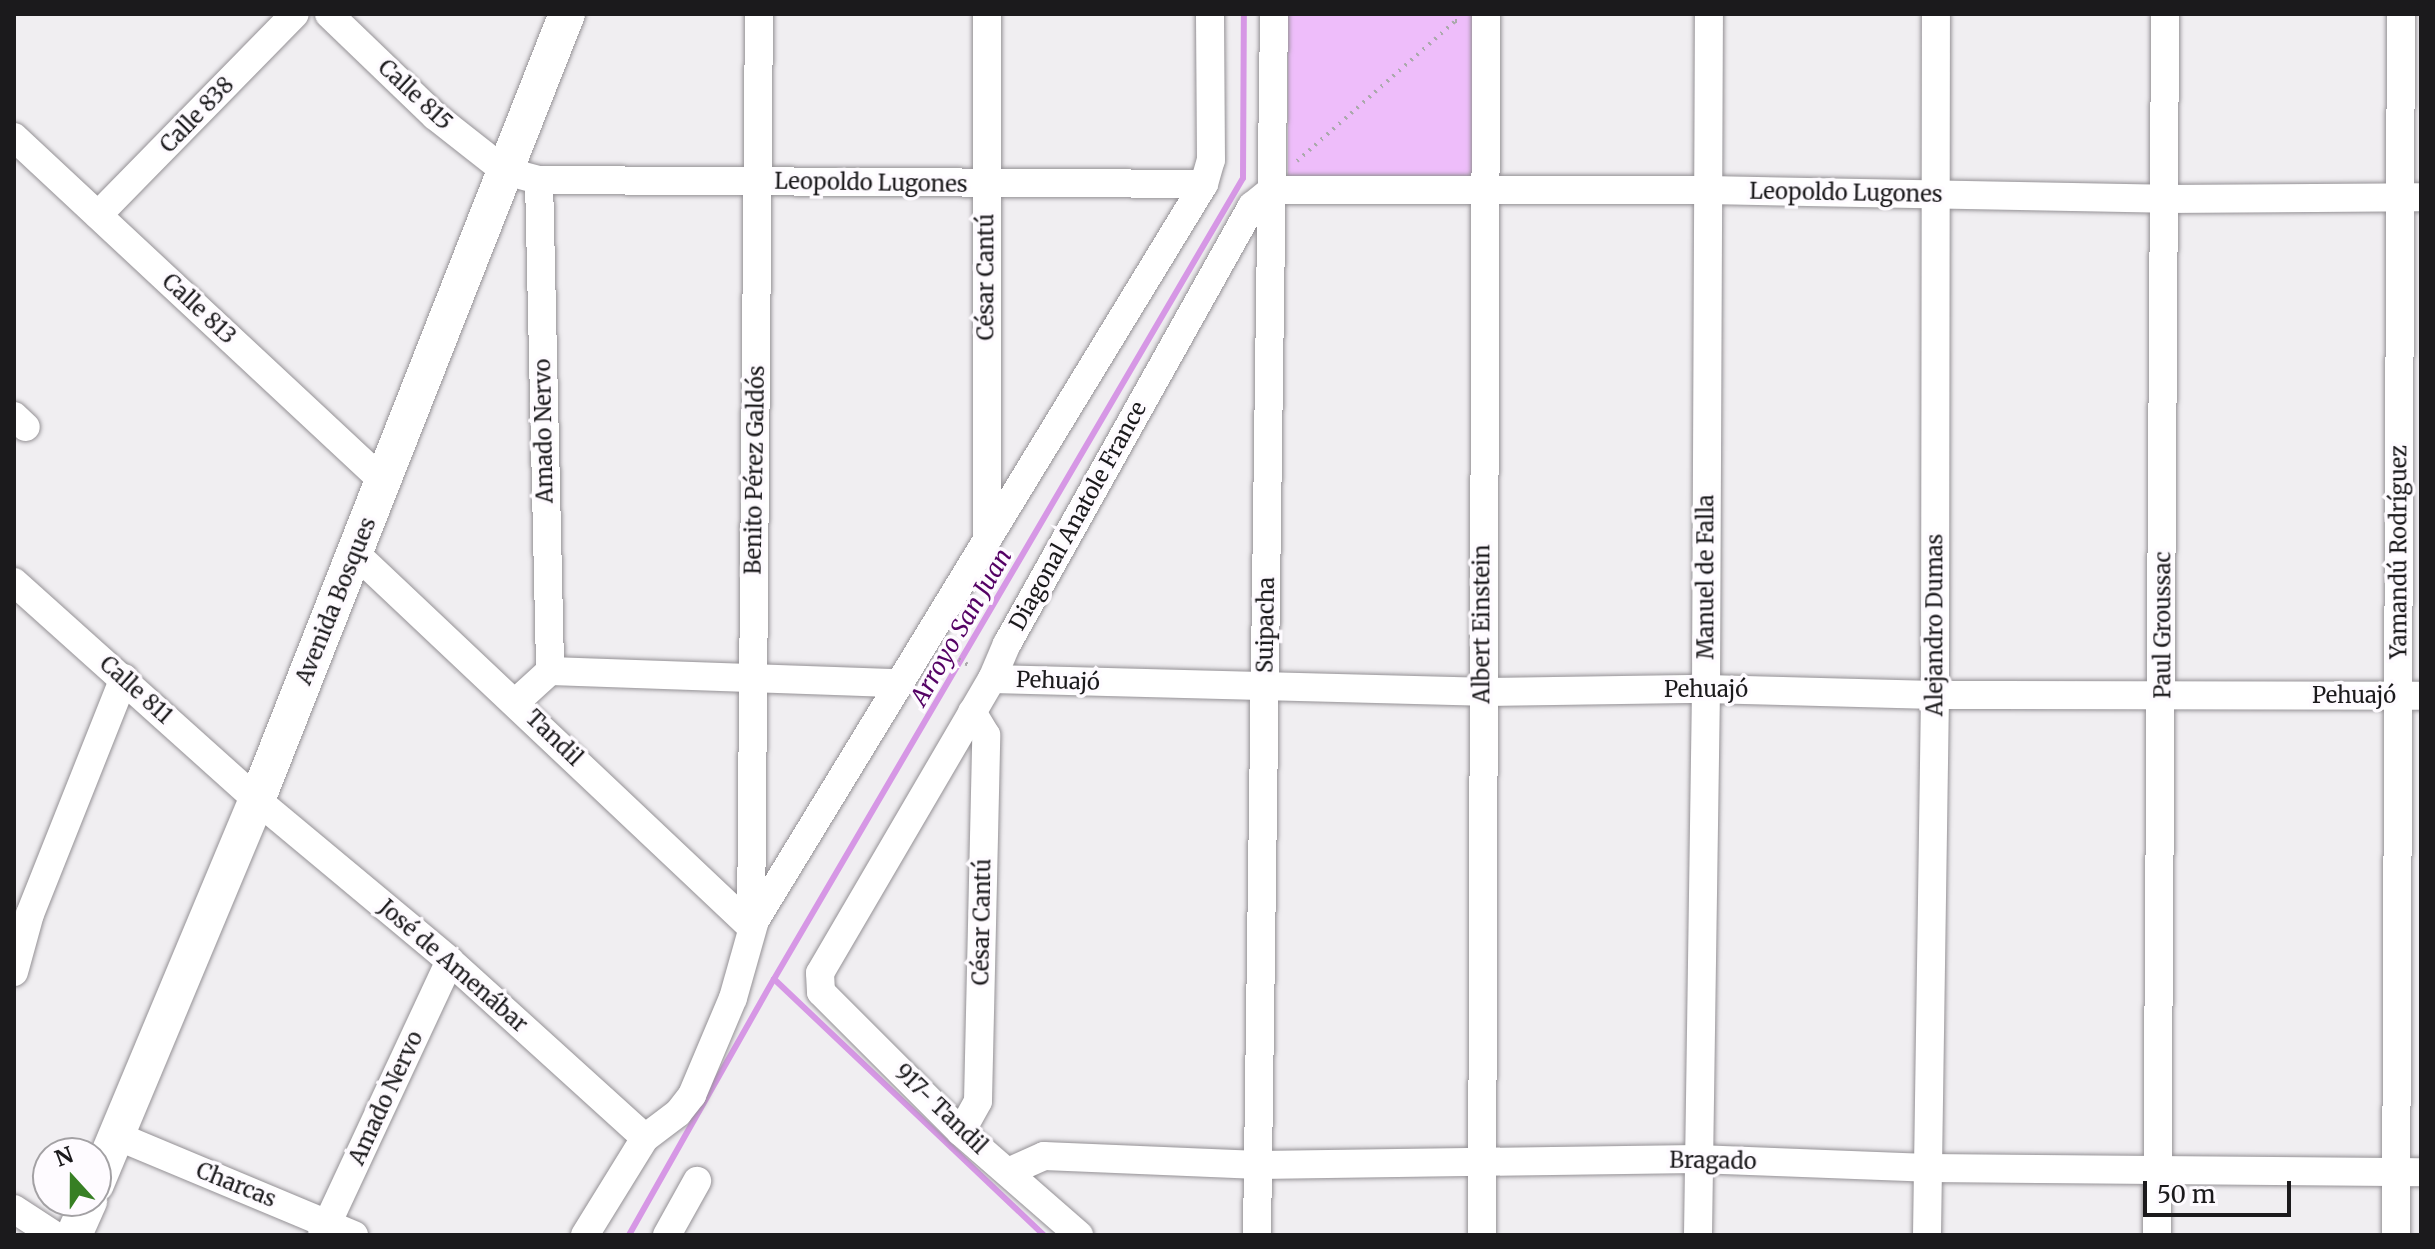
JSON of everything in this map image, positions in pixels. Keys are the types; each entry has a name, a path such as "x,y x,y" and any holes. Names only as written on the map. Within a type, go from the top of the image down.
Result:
{"main road":[{"name":"Avenida Bosques","path":"112,1147 257,800 567,14"}],"street":[{"name":"Calle 838","path":"98,215 295,14"},
{"name":"Calle 815","path":"329,14 435,116 505,171"},
{"name":"Benito Pérez Galdós","path":"585,1235 645,1138 678,1113 692,1095 733,998 753,923 759,14"},
{"name":"César Cantú","path":"987,14 987,540"},
{"path":"753,923 1204,184 1211,160 1210,14"},
{"name":"Suipacha","path":"1257,1235 1274,14"},
{"name":"Manuel de Falla","path":"1698,1235 1706,689 1709,14"},
{"name":"Alejandro Dumas","path":"1927,1235 1935,695 1936,14"},
{"name":"Paul Groussac","path":"2157,1235 2163,697 2165,14"},
{"name":"Yamandú Rodríguez","path":"2396,1235 2409,1172 2410,197 2401,14"},
{"name":"Albert Einstein","path":"1482,1235 1486,18"},
{"name":"Calle 813","path":"14,137 383,481"},
{"path":"505,171 539,180"},
{"name":"Leopoldo Lugones","path":"539,180 1204,184"},
{"name":"Amado Nervo","path":"539,180 550,671"},
{"name":"Leopoldo Lugones","path":"1272,190 1707,190 2165,199 2410,197"},
{"name":"Diagonal Anatole France","path":"820,973 972,712 984,674 1007,644 1252,206 1272,190"},
{"name":"Tandil","path":"355,553 753,923"},
{"name":"Calle 811","path":"16,589 124,678 257,800"},
{"path":"516,702 550,671 899,683"},
{"name":"Pehuajó","path":"984,674 1265,687 1482,692 1706,689 1935,695 2410,696"},
{"path":"14,972 22,910 124,678"},
{"name":"César Cantú","path":"961,1132 978,1101 986,735 972,712"},
{"name":"José de Amenábar","path":"257,800 450,961 645,1138"},
{"name":"Amado Nervo","path":"324,1229 450,961"},
{"name":"917- Tandil","path":"820,973 821,992 961,1132 1079,1235"},
{"name":"Charcas","path":"117,1136 324,1229 354,1235"},
{"name":"Bragado","path":"1008,1172 1044,1156 1259,1165 1697,1159 1928,1168 2409,1172"},
{"path":"667,1235 697,1181"},
{"path":"14,1209 54,1235"}],"path":[{"path":"1272,190 1308,147 1455,21 1486,18"},
{"path":"954,656 984,674"}],"shaded area":[{"path":"1288,14 1472,14 1472,177 1288,177"}],"waterway":[{"name":"Arroyo San Juan","path":"629,1235 774,979 1243,178 1244,14"},
{"path":"774,979 1044,1235"}]}
